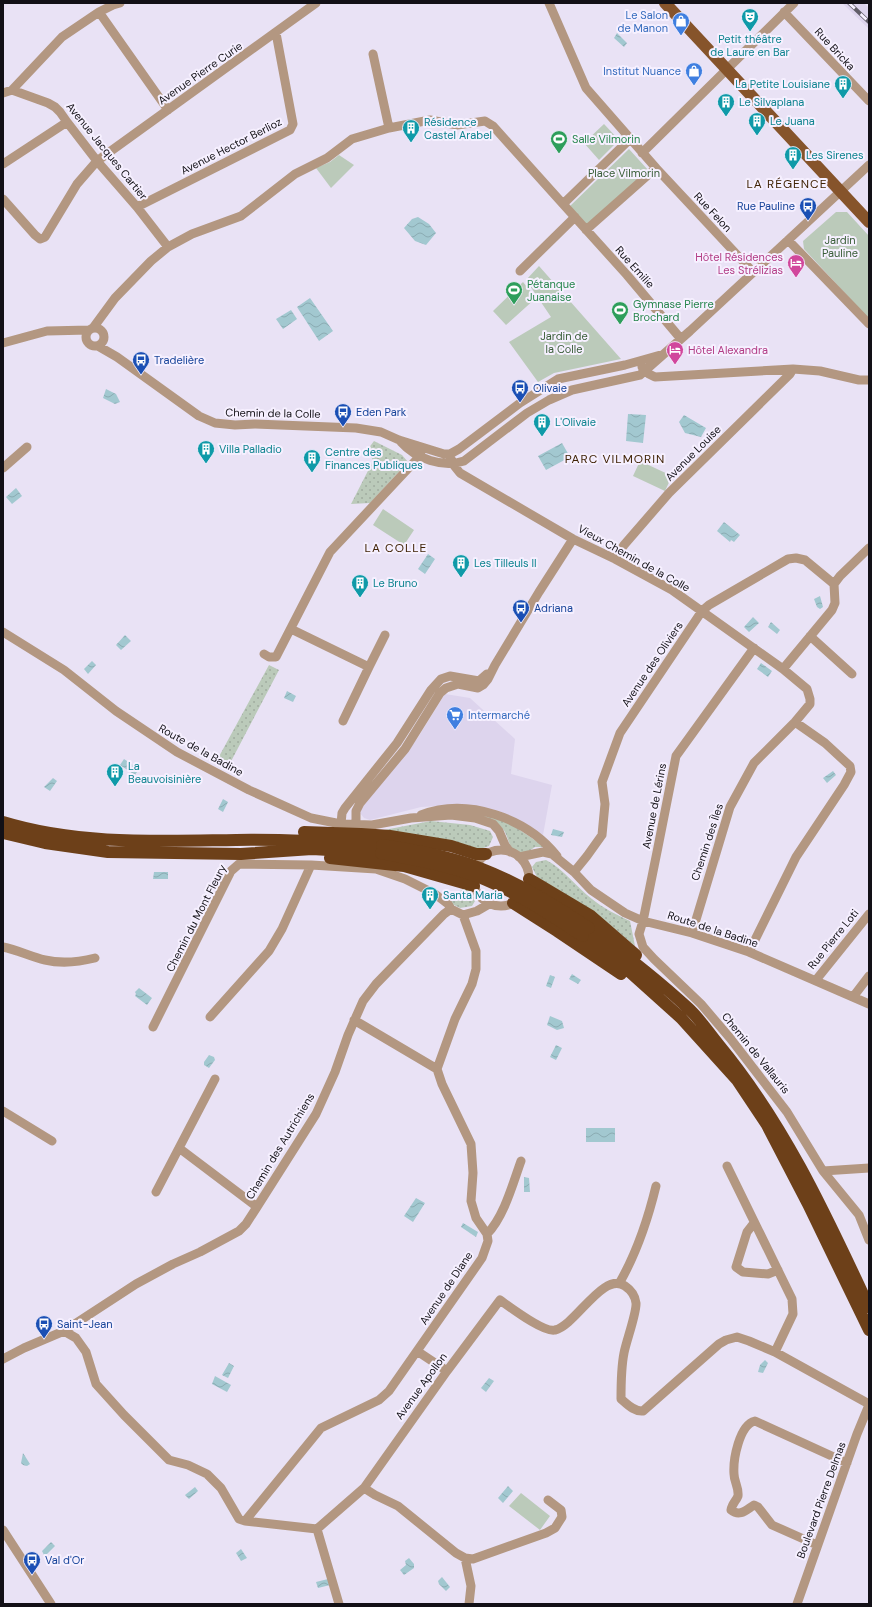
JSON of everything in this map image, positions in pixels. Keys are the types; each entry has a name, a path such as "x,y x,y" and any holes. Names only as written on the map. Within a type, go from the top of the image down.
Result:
{"highway":[{"path":"3,822 45,832 108,840 311,840 381,849 476,876 523,898 586,932 621,964 685,1013 743,1074 775,1121 819,1200 869,1308"},
{"path":"237,840 284,833 312,832 361,834 423,840 451,846 476,854 492,852"},
{"path":"3,833 45,844 108,852 241,854 324,858 404,866 474,886"},
{"path":"241,854 312,850 381,849"},
{"path":"529,879 591,916 631,949 685,1013 737,1080 767,1126 808,1204 869,1330"},
{"path":"513,904 685,1013"}],"main road":[{"path":"665,3 869,222"}],"street":[{"path":"3,93 12,90 62,37 99,12 120,3"},
{"name":"Avenue Pierre Curie","path":"3,199 35,235 40,239 45,237 77,184 97,161 316,3"},
{"path":"5,339 47,331 77,331 95,335 103,313 115,298 137,275 168,247 192,234 241,216 295,174 327,158 352,139 389,128 430,120 449,125 485,121 493,126 586,230 656,168 629,140 586,88 549,3"},
{"path":"642,153 794,3"},
{"path":"99,12 168,110"},
{"name":"Rue Bricka","path":"784,12 869,101"},
{"name":"Avenue Hector Berlioz","path":"137,207 290,130 293,124 276,33"},
{"path":"373,54 389,128"},
{"name":"Avenue Jacques Cartier","path":"12,90 55,107 60,112 97,161 137,207 168,247"},
{"path":"3,164 67,122"},
{"path":"563,204 629,140"},
{"path":"646,370 682,339 869,165"},
{"name":"Rue Felon","path":"656,168 753,272"},
{"path":"520,271 575,217"},
{"name":"Rue Emilie","path":"586,230 682,339"},
{"path":"788,240 869,324"},
{"name":"Chemin de la Colle","path":"95,335 116,357 199,416 215,423 235,425 255,424 356,428 381,432 399,440 404,446 421,451 450,454"},
{"path":"452,463 450,454 459,449 520,403 558,379 625,365 664,354"},
{"path":"637,362 655,377 793,369 820,371 859,380 869,380"},
{"path":"625,365 625,372 628,378"},
{"name":"Avenue Louise","path":"614,559 669,493 790,374 793,369"},
{"name":"Chemin de la Colle","path":"421,451 440,463 464,461 527,413 549,400 572,390 640,375 646,370"},
{"path":"543,389 549,400"},
{"path":"3,468 27,447"},
{"path":"264,654 269,657 276,658 330,552 421,451"},
{"name":"Vieux Chemin de la Colle","path":"452,463 460,473 573,539 672,590 783,669 806,689"},
{"path":"356,824 356,811 360,803 405,749 440,693 446,688 458,684 478,688 483,686 573,539"},
{"path":"783,669 832,610 835,602 834,584 840,576 869,548"},
{"name":"Avenue des Oliviers","path":"574,872 602,835 606,804 602,782 620,733 702,611 709,605 788,559 796,558 805,560 834,584"},
{"path":"291,629 369,668"},
{"name":"Route de la Badine","path":"3,632 64,670 116,711 177,752 249,790 311,818 341,824 372,825 412,818 451,815 474,818 493,824 499,831 504,845 515,854 533,855 543,852 552,854 562,861"},
{"path":"343,720 385,635"},
{"path":"810,636 852,674"},
{"name":"Avenue de Lérins","path":"643,921 676,756 754,648"},
{"path":"341,824 342,813 345,808 397,744 431,690 441,679 450,676 478,681 495,665"},
{"name":"Chemin des Îles","path":"692,933 730,807 754,764 795,722 810,704 810,699 806,689"},
{"path":"749,952 796,857 844,785 850,772 850,766 838,753 795,722"},
{"path":"397,744 405,749"},
{"name":"Route de la Badine","path":"412,818 434,810 463,808 484,811 503,817 523,827 546,844 590,890 609,904 625,913 643,921 692,933 749,952 869,1004"},
{"path":"492,852 515,854 526,866 529,879 524,894 513,904 497,906 489,904 481,898 474,886 473,877 475,868 480,860 492,852 502,838"},
{"path":"526,866 533,855"},
{"name":"Chemin du Mont Fleury","path":"153,1027 234,867 239,864 311,865"},
{"path":"210,1017 269,951 282,929 311,865 376,869 406,879 435,894 448,904 451,909 463,915 477,911 489,904"},
{"path":"477,911 481,898"},
{"name":"Chemin des Autrichiens","path":"3,1359 24,1348 64,1331 133,1286 173,1264 200,1252 239,1230 257,1207 316,1114 335,1072 354,1020 363,1001 376,984 444,914 451,909"},
{"name":"Rue Pierre Loti","path":"816,980 869,914"},
{"path":"463,915 476,951 476,969 472,984 455,1019 437,1069 442,1084 471,1144 473,1173 471,1201 476,1218 488,1234 502,1212 521,1161"},
{"name":"Chemin de Vallauris","path":"643,921 639,934 643,947 654,960 700,1004 730,1038 787,1112 823,1171 859,1215 869,1240"},
{"path":"3,947 45,960 75,963 95,958"},
{"path":"853,997 869,976"},
{"path":"354,1020 437,1069"},
{"path":"156,1192 215,1079"},
{"path":"3,1111 52,1141"},
{"path":"179,1148 257,1207"},
{"path":"727,1166 792,1299 792,1314 775,1352"},
{"path":"823,1171 869,1168"},
{"path":"656,1186 648,1218 620,1282 634,1294 636,1304 624,1355 621,1398 629,1406 643,1411 719,1344 737,1337 775,1352 869,1404"},
{"path":"754,1223 747,1232 736,1267 743,1272 768,1274 778,1270"},
{"name":"Avenue de Diane","path":"245,1521 320,1428 379,1400 389,1391 482,1258 488,1241 488,1234"},
{"name":"Avenue Apollon","path":"317,1529 364,1488 447,1371 500,1300 545,1329 554,1331 564,1326 603,1288 612,1283 620,1282"},
{"path":"64,1331 76,1338 86,1352 96,1384 124,1416 169,1460 188,1465 207,1474 222,1488 239,1519 245,1521 317,1529 339,1604"},
{"path":"417,1351 447,1371"},
{"name":"Boulevard Pierre Delmas","path":"797,1604 869,1404"},
{"path":"817,1545 772,1525 758,1507 754,1505 742,1513 731,1510 733,1502 737,1497 738,1488 733,1476 740,1438 746,1426 750,1422 755,1421 847,1463"},
{"path":"364,1488 398,1506 456,1553 464,1558 473,1559 546,1533 555,1528 562,1517 561,1510 548,1500"},
{"path":"3,1530 51,1604"},
{"path":"464,1558 471,1586 469,1604"}],"shaded area":[{"path":"842,3 864,3 869,8 869,29"},
{"path":"445,694 470,698 515,739 511,774 552,785 543,835 496,810 481,808 454,805 421,807 370,820 364,818 360,813 358,808 417,739"}],"green space":[{"path":"604,124 619,140 599,160 584,143"},
{"name":"Place Vilmorin","path":"629,149 648,170 586,225 570,206"},
{"path":"339,155 354,165 331,188 316,168 330,162"},
{"name":"Jardin Pauline","path":"836,212 847,212 869,236 869,319 804,249 803,241"},
{"name":"Jardin de la Colle","path":"539,266 621,359 554,373 538,382 509,342 551,317 526,280"},
{"name":"Pétanque Juanaise","path":"523,282 536,298 506,325 493,311"},
{"path":"374,441 402,455 408,462 370,503 351,504 373,461 368,449"},
{"path":"640,461 672,476 665,491 633,476"},
{"path":"383,509 414,530 404,545 373,525"},
{"path":"269,665 279,670 227,769 216,762"},
{"path":"474,813 508,822 545,847 535,847 526,853 519,854 509,843 505,832 500,826 491,820"},
{"path":"431,821 470,825 490,831 493,837 489,846 480,849 384,830"},
{"path":"546,860 559,868 596,902 630,921 635,946 611,926 537,877 532,867 536,862"},
{"path":"466,887 473,893 475,901 472,906 460,908 446,901"},
{"path":"521,1493 550,1516 540,1530 509,1506"}],"water":[{"path":"617,33 627,43 624,47 614,38"},
{"path":"418,217 429,224 436,233 426,245 415,241 404,228 412,219"},
{"path":"310,298 333,331 319,341 297,307"},
{"path":"291,310 297,319 283,329 276,319"},
{"path":"106,389 116,394 120,402 115,404 103,398"},
{"path":"628,414 646,415 643,443 626,441"},
{"path":"684,415 706,428 701,437 685,433 679,422"},
{"path":"562,443 570,457 546,470 538,456"},
{"path":"16,488 22,496 12,504 6,497"},
{"path":"724,522 740,535 734,542 731,540 730,542 717,531"},
{"path":"428,554 435,559 425,574 418,569"},
{"path":"820,596 823,607 820,609 817,607 814,599"},
{"path":"753,617 759,623 749,632 744,627"},
{"path":"771,622 780,630 777,634 768,627"},
{"path":"125,635 131,641 121,650 116,645"},
{"path":"92,661 96,665 88,674 84,669"},
{"path":"761,663 772,671 768,677 757,669"},
{"path":"287,691 296,696 293,702 284,698"},
{"path":"124,759 139,769 135,775 120,765"},
{"path":"833,771 836,775 827,783 823,778"},
{"path":"53,778 57,781 50,791 44,787"},
{"path":"223,799 228,802 223,812 218,809"},
{"path":"553,829 564,832 562,837 551,835"},
{"path":"154,872 168,872 168,879 153,879"},
{"path":"572,974 581,980 578,984 569,979"},
{"path":"550,975 555,977 551,988 546,986"},
{"path":"139,988 152,998 147,1005 135,996 135,992"},
{"path":"550,1016 562,1021 564,1028 557,1030 547,1025"},
{"path":"556,1045 562,1048 556,1060 550,1057"},
{"path":"209,1055 214,1057 215,1060 209,1068 204,1065 204,1062"},
{"path":"586,1128 615,1128 615,1142 586,1142"},
{"path":"524,1177 529,1178 530,1192 524,1192"},
{"path":"416,1198 425,1203 413,1222 404,1216"},
{"path":"463,1223 478,1232 476,1237 461,1227"},
{"path":"765,1360 768,1363 763,1373 758,1372 760,1365"},
{"path":"229,1363 234,1366 228,1378 222,1375"},
{"path":"215,1376 231,1385 227,1392 212,1384"},
{"path":"489,1378 494,1381 486,1392 481,1388"},
{"path":"23,1453 30,1464 27,1466 21,1463"},
{"path":"508,1486 513,1491 503,1503 498,1498"},
{"path":"195,1487 198,1491 189,1499 185,1495"},
{"path":"51,1542 55,1546 46,1555 44,1555 42,1551"},
{"path":"241,1549 247,1558 241,1561 236,1553"},
{"path":"409,1558 414,1564 414,1568 404,1575 400,1570 406,1565 405,1561"},
{"path":"442,1577 450,1587 446,1591 438,1581"},
{"path":"328,1579 330,1585 318,1588 316,1582"}],"railway":[{"path":"849,3 869,22"}],"place":[{"name":"Petit théâtre de Laure en Bar","path":"750,32"},
{"name":"Le Salon de Manon","path":"681,36"},
{"name":"Institut Nuance","path":"694,86"},
{"name":"La Petite Louisiane","path":"843,99"},
{"name":"Le Silvaplana","path":"726,117"},
{"name":"Le Juana","path":"757,136"},
{"name":"Résidence Castel Arabel","path":"411,143"},
{"name":"Salle Vilmorin","path":"559,154"},
{"name":"Les Sirenes","path":"793,170"},
{"name":"Rue Pauline","path":"808,221"},
{"name":"Hôtel Résidences Les Strélizias","path":"796,278"},
{"name":"Pétanque Juanaise","path":"514,305"},
{"name":"Gymnase Pierre Brochard","path":"620,325"},
{"name":"Hôtel Alexandra","path":"675,365"},
{"name":"Tradelière","path":"141,375"},
{"name":"Olivaie","path":"520,403"},
{"name":"Eden Park","path":"343,427"},
{"name":"L'Olivaie","path":"542,437"},
{"name":"Villa Palladio","path":"206,464"},
{"name":"Centre des Finances Publiques","path":"312,473"},
{"name":"Les Tilleuls II","path":"461,578"},
{"name":"Le Bruno","path":"360,598"},
{"name":"Adriana","path":"521,623"},
{"name":"Intermarché","path":"455,730"},
{"name":"La Beauvoisinière","path":"115,787"},
{"name":"Santa Maria","path":"430,910"},
{"name":"Saint-Jean","path":"44,1339"},
{"name":"Val d'Or","path":"32,1575"}],"district":[{"name":"LA RÉGENCE","path":"787,184"},
{"name":"PARC VILMORIN","path":"615,459"},
{"name":"LA COLLE","path":"396,548"}]}
